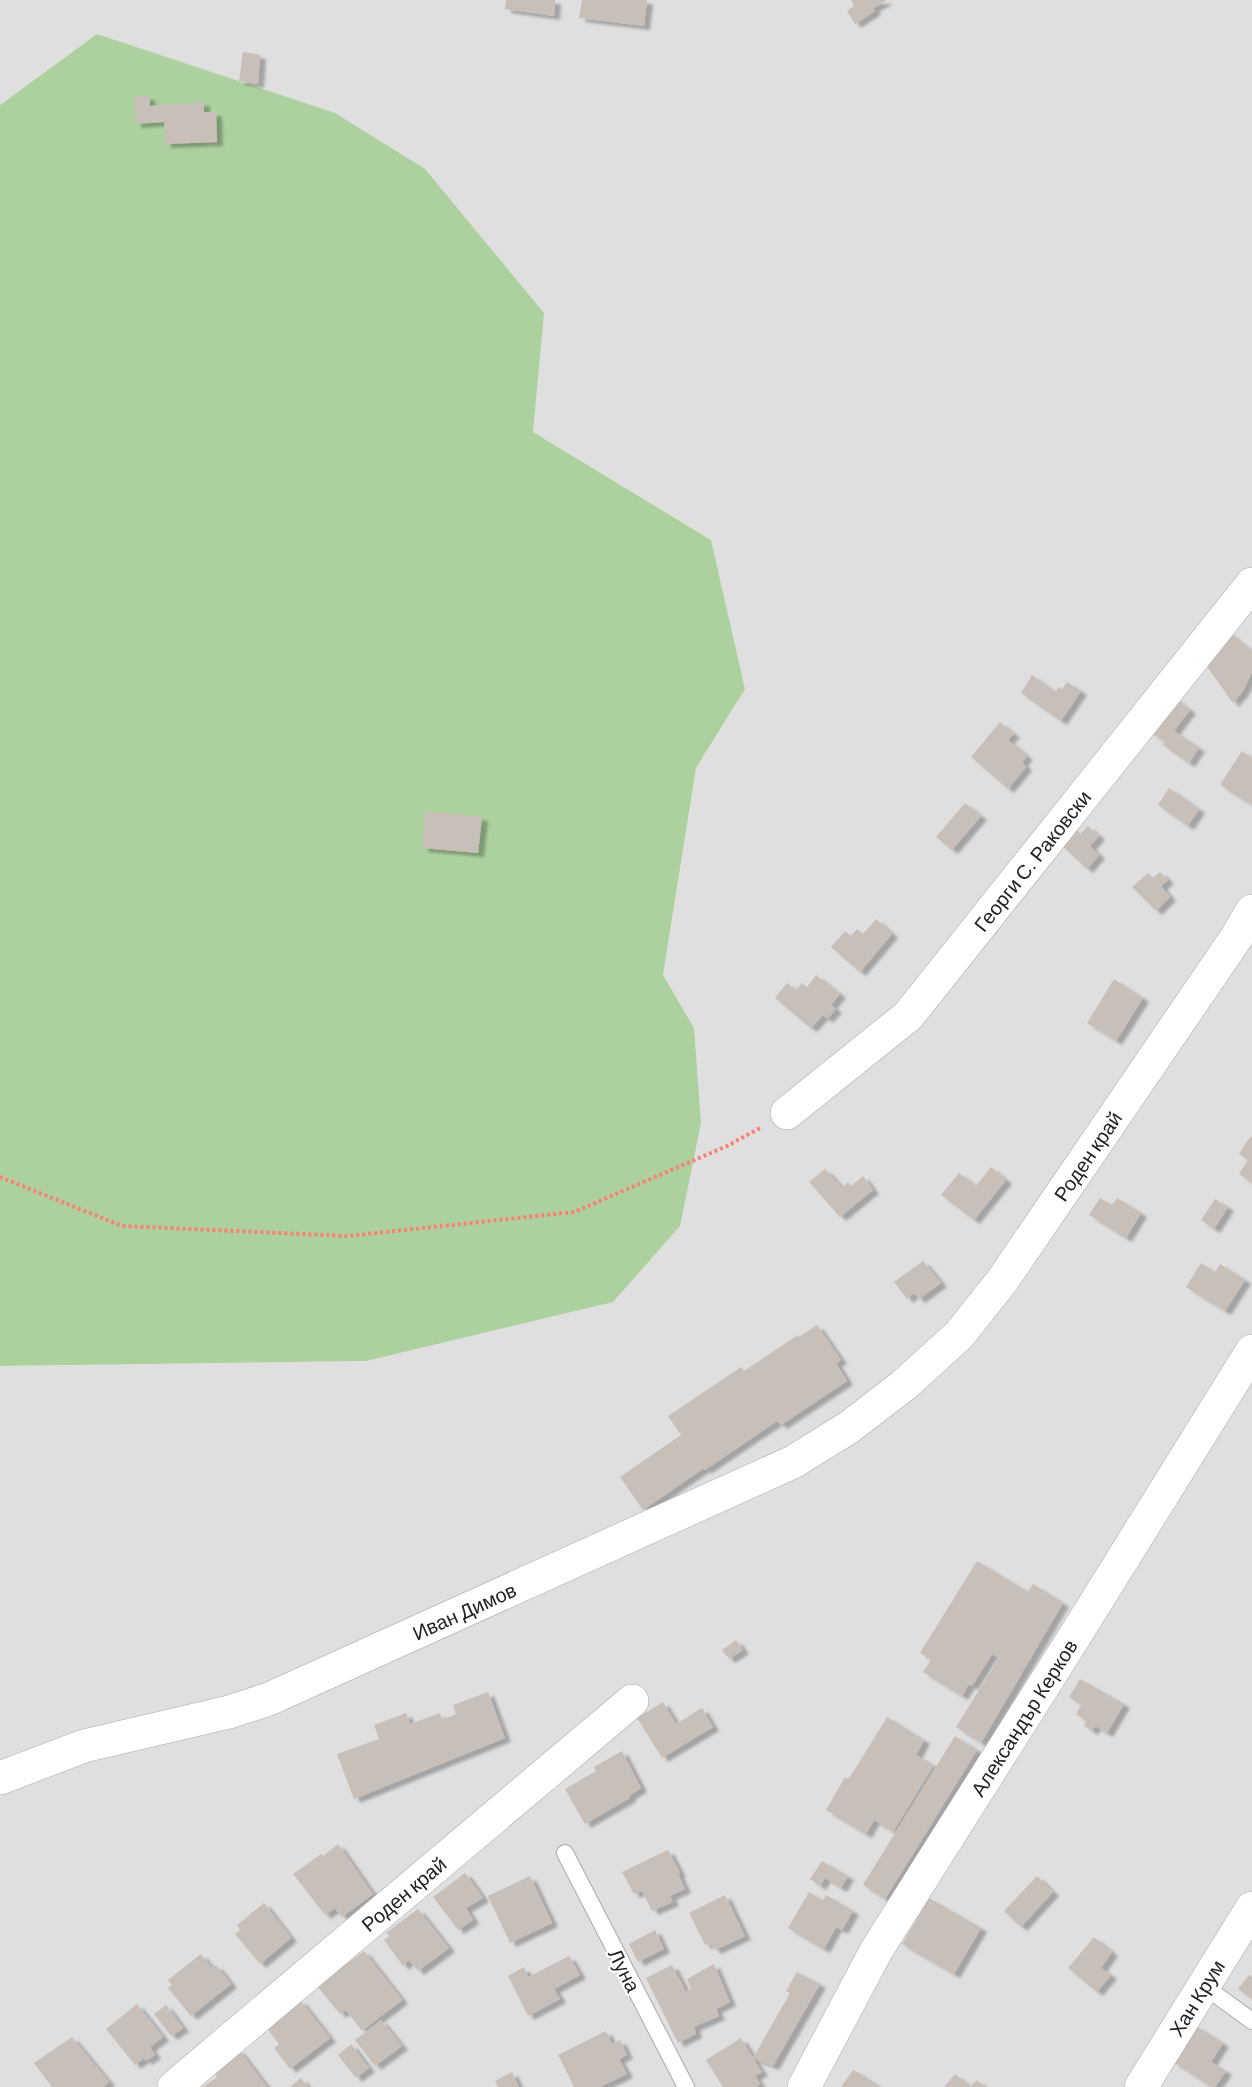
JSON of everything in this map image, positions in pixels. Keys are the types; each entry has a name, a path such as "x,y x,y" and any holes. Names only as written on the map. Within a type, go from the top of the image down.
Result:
{"street":[{"name":"Георги С. Раковски","path":"786,1113 908,1016 1252,584"},
{"name":"Роден край","path":"904,1385 959,1335 1002,1281 1236,938 1252,911"},
{"name":"Александър Керков","path":"804,2087 876,1952 1252,1351"},
{"name":"Иван Димов","path":"0,1778 84,1746 229,1712 269,1699 793,1462 848,1428 904,1385"},
{"name":"Роден край","path":"174,2087 632,1701"},
{"name":"Хан Крум","path":"1141,2087 1252,1908"}],"lane":[{"name":"Луна","path":"565,1853 686,2087"},
{"path":"1204,1986 1252,2021"}],"path":[{"path":"0,1177 122,1226 348,1236 574,1212 728,1146 786,1113"}],"shaded area":[{"path":"0,0 1252,0 1252,2087 0,2087 0,1366 366,1361 694,1028 663,975 696,768 745,689 711,540 533,432 543,313 97,34 0,105"}],"green space":[{"path":"97,34 335,113 425,169 544,313 533,432 711,540 745,689 696,768 663,975 694,1028 701,1123 680,1226 613,1302 366,1361 0,1366 0,105"}],"building":[{"path":"506,0 555,0 554,16 505,9"},
{"path":"582,0 647,0 644,26 579,18"},
{"path":"851,0 887,0 873,8 875,11 855,24 847,11 854,6"},
{"path":"243,52 260,55 258,84 239,81"},
{"path":"149,96 150,106 204,102 204,112 216,112 217,142 165,144 164,122 135,124 134,97"},
{"path":"1227,631 1252,651 1252,672 1243,691 1233,703 1203,661"},
{"path":"1032,675 1055,692 1059,687 1062,689 1067,682 1081,691 1061,721 1021,693"},
{"path":"1173,697 1190,710 1174,731 1199,748 1189,763 1163,745 1165,742 1148,730"},
{"path":"1000,722 1014,734 1008,740 1027,756 1022,762 1026,767 1008,789 971,757"},
{"path":"1242,751 1252,758 1252,805 1220,785"},
{"path":"1169,788 1199,809 1188,826 1158,805"},
{"path":"965,803 981,816 952,850 936,837"},
{"path":"426,811 482,817 478,853 422,848"},
{"path":"1069,826 1079,835 1088,826 1099,836 1090,846 1099,855 1087,869 1056,840"},
{"path":"1160,872 1168,880 1161,886 1170,897 1156,911 1132,887 1148,873 1153,878"},
{"path":"876,919 892,934 860,972 831,947 845,931 851,936 857,929 863,934"},
{"path":"816,975 840,994 831,1005 836,1009 827,1019 823,1015 811,1028 775,998 787,983 796,990 802,983 807,987"},
{"path":"1114,979 1143,998 1116,1041 1087,1023"},
{"path":"1250,1137 1252,1138 1252,1183 1239,1174 1248,1160 1239,1154"},
{"path":"991,1167 1006,1180 974,1220 941,1195 959,1173 976,1186"},
{"path":"825,1169 842,1188 848,1182 851,1186 863,1176 873,1190 840,1217 809,1182"},
{"path":"1100,1198 1112,1205 1117,1198 1141,1213 1126,1238 1089,1215"},
{"path":"1215,1199 1228,1207 1214,1229 1201,1220"},
{"path":"923,1261 941,1283 919,1299 914,1293 907,1299 894,1282"},
{"path":"1201,1263 1215,1272 1220,1264 1245,1280 1225,1311 1186,1287"},
{"path":"817,1325 841,1360 836,1363 847,1381 781,1425 777,1421 643,1510 620,1477 681,1435 668,1416 741,1367 744,1371"},
{"path":"977,1561 1028,1592 1033,1584 1063,1603 981,1743 956,1727 999,1658 992,1654 972,1686 969,1684 962,1696 923,1672 931,1660 920,1653"},
{"path":"736,1640 743,1650 729,1659 722,1650"},
{"path":"1080,1679 1124,1704 1107,1733 1095,1726 1092,1731 1084,1726 1086,1721 1076,1714 1081,1705 1069,1697"},
{"path":"488,1692 505,1738 354,1799 337,1754 379,1739 374,1725 406,1713 410,1724 440,1713 442,1720 456,1714 453,1705"},
{"path":"663,1702 676,1724 702,1708 713,1727 662,1758 637,1718"},
{"path":"887,1717 924,1740 916,1755 934,1765 893,1832 874,1820 866,1834 826,1810 845,1777 848,1779"},
{"path":"955,1736 977,1750 885,1899 863,1885"},
{"path":"622,1751 641,1788 629,1796 630,1798 585,1824 565,1789 596,1771 594,1767"},
{"path":"338,1844 373,1894 342,1917 335,1908 325,1915 293,1874"},
{"path":"668,1850 680,1873 678,1874 685,1889 670,1896 673,1902 652,1911 642,1891 634,1894 622,1872"},
{"path":"822,1861 848,1876 841,1888 825,1878 820,1886 810,1879"},
{"path":"465,1873 483,1898 466,1908 473,1920 458,1930 433,1897"},
{"path":"530,1876 552,1923 510,1943 488,1896"},
{"path":"1037,1876 1053,1892 1021,1927 1004,1911"},
{"path":"809,1892 823,1901 826,1895 853,1911 842,1930 836,1927 824,1949 788,1928"},
{"path":"725,1895 745,1936 715,1950 710,1943 705,1945 689,1913"},
{"path":"929,1898 981,1928 954,1974 902,1944"},
{"path":"264,1903 291,1938 260,1964 235,1934 240,1930 237,1925"},
{"path":"418,1909 449,1948 418,1971 409,1960 403,1966 384,1940 390,1936 386,1933"},
{"path":"655,1930 664,1949 638,1962 629,1944"},
{"path":"1094,1937 1112,1952 1101,1968 1111,1975 1097,1992 1068,1968"},
{"path":"364,1951 402,2000 362,2031 346,2010 340,2014 317,1986"},
{"path":"201,1954 212,1968 216,1965 231,1984 191,2016 168,1988 172,1985 168,1980"},
{"path":"569,1956 580,1975 554,1989 560,1999 528,2016 508,1976 524,1967 528,1977"},
{"path":"714,1964 730,2002 716,2009 719,2016 694,2027 696,2034 678,2043 646,1978 672,1965 686,1992 691,1989 687,1979"},
{"path":"797,1972 820,1984 773,2066 753,2058 790,1993 786,1991"},
{"path":"1249,1975 1252,1977 1252,1999 1238,1989"},
{"path":"300,2000 330,2038 290,2069 274,2048 279,2044 266,2027"},
{"path":"137,2004 163,2037 150,2047 155,2055 146,2061 144,2058 135,2065 106,2029"},
{"path":"166,2005 183,2028 171,2036 154,2014"},
{"path":"381,2020 402,2046 375,2066 355,2040"},
{"path":"1196,2026 1223,2043 1211,2062 1226,2071 1215,2087 1173,2062"},
{"path":"606,2031 612,2044 620,2040 627,2055 619,2059 627,2074 600,2087 574,2087 558,2055"},
{"path":"72,2037 109,2082 103,2087 52,2087 34,2063"},
{"path":"741,2038 762,2072 755,2076 760,2084 756,2087 723,2087 706,2060"},
{"path":"351,2044 369,2068 356,2078 338,2055"},
{"path":"238,2049 267,2087 203,2087 217,2077 211,2069"},
{"path":"853,2070 859,2073 880,2087 841,2087"},
{"path":"512,2072 519,2087 498,2087 495,2081"},
{"path":"955,2074 970,2087 944,2087"},
{"path":"301,2078 308,2087 290,2087"},
{"path":"977,2080 985,2087 970,2087"}]}
